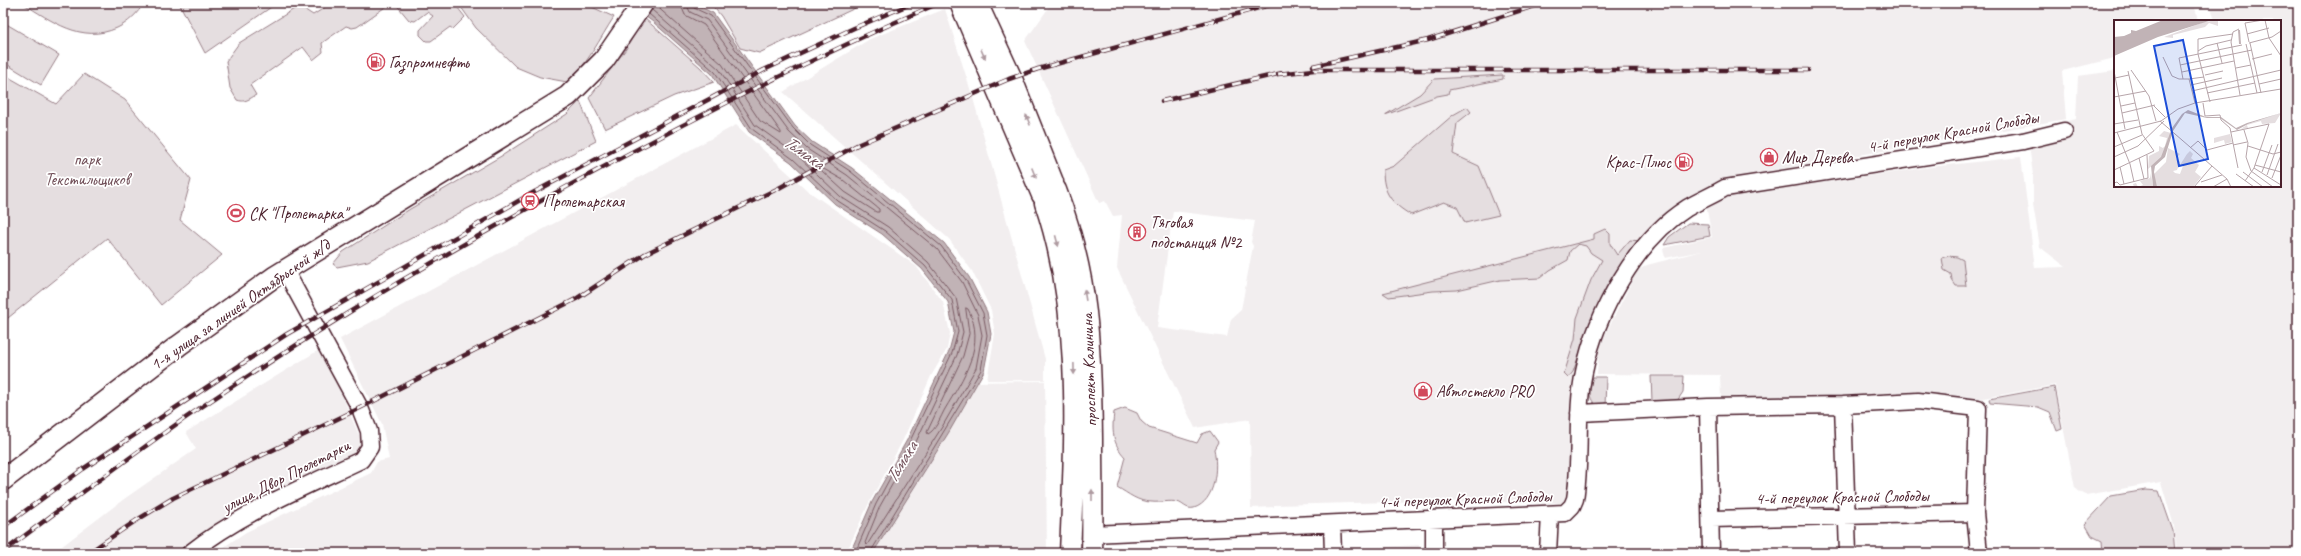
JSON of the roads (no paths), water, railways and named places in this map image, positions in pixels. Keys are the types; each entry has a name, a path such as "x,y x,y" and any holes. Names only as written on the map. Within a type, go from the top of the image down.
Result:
{"main road":[{"name":"1-я улица за линией Октябрьской ж/д","path":"3,480 178,346 285,270 558,103 577,88 604,60 643,3"},
{"name":"проспект Калинина","path":"972,10 1012,79 1049,193 1076,251 1088,316 1092,370 1092,543"},
{"name":"проспект Калинина","path":"1049,193 1065,278 1073,342 1070,553"},
{"path":"1071,520 1092,543"}],"street":[{"name":"4-й переулок Красной Слободы","path":"1092,543 1332,524 1564,513 1570,508 1575,499 1579,413 1584,372 1595,333 1619,283 1651,241 1687,209 1725,188 2023,141 2064,131"},
{"name":"улица Двор Пролетарки","path":"190,553 231,524 361,460 369,450 371,436 360,408 285,270"},
{"path":"1579,413 1708,407 1843,405 1918,402 1978,408 1975,513 1979,553"},
{"path":"1843,405 1848,516 1848,553"},
{"path":"1708,407 1711,553"},
{"name":"4-й переулок Красной Слободы","path":"1711,519 1975,513"},
{"path":"1548,553 1550,514"},
{"path":"1434,519 1434,553"},
{"path":"1332,524 1333,553"}],"water":[{"name":"Тьмака","path":"627,3 692,3 713,13 795,126 812,142 852,168 944,243 969,277 987,312 991,334 984,371 949,432 873,553 850,553 872,502 907,440 949,351 954,332 948,302 922,269 882,234 835,204 791,162 749,132 712,74 653,22"}],"railway":[{"path":"3,527 83,469 287,334 527,196 764,70 854,28 913,3"},
{"path":"3,552 123,462 197,410 307,338 419,270 533,205 685,124 792,70 939,3"},
{"path":"88,553 173,498 360,408 576,299 645,254 779,188 857,145 1009,79 1038,69 1277,3"},
{"path":"1313,66 1428,40 1544,3"},
{"path":"1278,74 1314,70 1808,70"},
{"path":"1162,101 1282,73"}],"place":[{"name":"Газпромнефть","path":"376,62"},
{"name":"Мир Дерева","path":"1769,157"},
{"name":"Крас-Плюс","path":"1684,162"},
{"name":"Пролетарская","path":"530,201"},
{"name":"СК \"Пролетарка\"","path":"236,213"},
{"name":"Тяговая подстанция №2","path":"1137,232"},
{"name":"Автостекло PRO","path":"1423,391"}],"park label":[{"name":"парк Текстильщиков","path":"87,169"}]}
